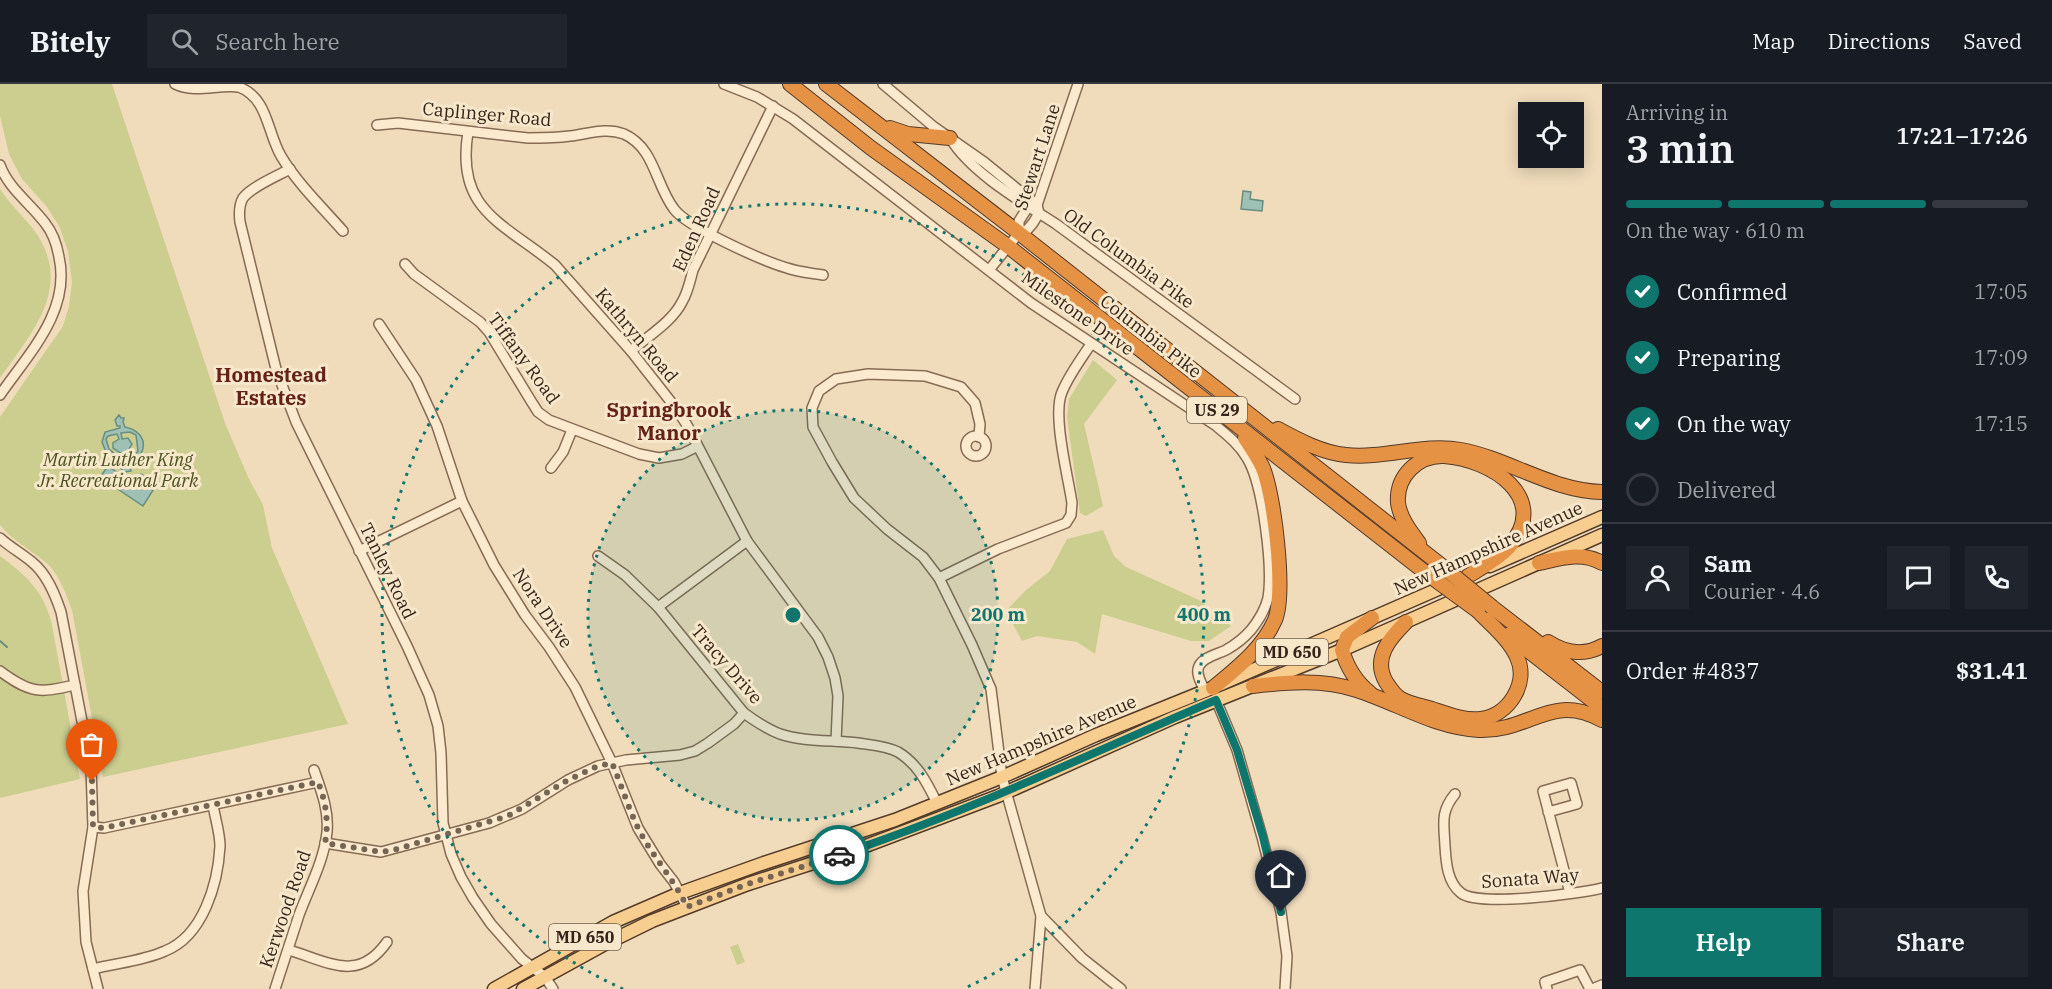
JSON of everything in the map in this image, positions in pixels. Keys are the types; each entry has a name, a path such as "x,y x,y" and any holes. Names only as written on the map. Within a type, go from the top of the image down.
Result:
{"highway":[{"name":"Columbia Pike","path":"790,84 894,165 1009,247 1602,708"},
{"name":"Columbia Pike","path":"826,84 1602,692"},
{"path":"879,125 908,134 944,138"},
{"path":"894,165 918,143 944,138"},
{"path":"1233,402 1291,436 1346,455 1431,447 1461,450 1566,486 1602,492"},
{"path":"1212,693 1263,642 1279,606 1280,578 1269,490 1263,467 1233,422"},
{"path":"1437,562 1411,533 1400,511 1399,487 1407,473 1418,462 1443,456 1463,460 1506,478 1518,493 1522,503 1522,521 1510,546 1494,560 1468,576"},
{"path":"1539,563 1580,556 1592,557 1602,563"},
{"path":"1492,607 1556,647 1584,652 1594,651 1602,646"},
{"path":"1406,622 1394,634 1382,653 1384,678 1391,690 1402,699 1437,711 1470,720 1481,719 1498,713 1508,706 1518,689 1520,665 1502,637 1478,611"},
{"path":"1372,618 1347,637 1342,650 1350,671 1361,686 1377,698"},
{"path":"1253,686 1315,681 1351,688 1436,721 1478,730 1497,730 1515,726 1559,709 1581,711 1602,720"}],"main road":[{"name":"New Hampshire Avenue","path":"523,989 628,932 687,907 944,818 1006,792 1175,717 1177,711 1278,659 1602,517"},
{"name":"New Hampshire Avenue","path":"494,989 613,922 680,893 849,836 937,803 1096,735 1212,693 1253,686 1342,650 1602,535"},
{"path":"849,836 853,850"}],"street":[{"path":"175,84 192,88 229,85 238,86 248,92 263,108 280,154 290,169 343,231"},
{"name":"Milestone Drive","path":"724,84 773,106 823,140 1031,303 1215,425 1237,443 1247,458 1261,494 1269,582 1268,599 1263,615 1244,638 1228,649 1206,658 1199,665 1197,673 1212,693 1237,750 1263,837 1281,912 1287,956 1285,989"},
{"name":"Old Columbia Pike","path":"883,84 957,150 1294,399"},
{"name":"Stewart Lane","path":"989,270 1019,233 1027,230 1078,84"},
{"name":"Eden Road","path":"631,351 671,317 681,304 710,233 773,106"},
{"name":"Caplinger Road","path":"377,125 398,123 528,138 549,138 598,131 611,131 624,135 637,143 647,154 674,210 686,220 777,265 823,275"},
{"name":"Kathryn Road","path":"468,132 465,167 479,204 502,227 537,249 555,265 631,351 675,407 687,425 696,447 747,541 818,637 828,657 838,696 836,741"},
{"path":"0,165 9,181 47,225 56,243 63,273 57,307 48,326 0,395"},
{"name":"Tanley Road","path":"290,169 251,191 243,198 239,209 240,222 276,369 296,422 429,695 438,726 441,753 443,823 457,870 472,898 522,959 545,977 553,989"},
{"name":"Tiffany Road","path":"405,264 414,274 480,322 489,332 538,411 549,420 639,454 659,458 682,454 696,447"},
{"name":"Nora Drive","path":"379,324 416,380 437,426 462,501 495,565 525,615 549,647 574,687 612,763 638,828 687,907"},
{"path":"939,578 998,549 1066,523 1071,515 1072,502 1058,404 1062,392 1091,344"},
{"path":"979,437 980,424 975,403 961,387 924,376 868,374 836,379 819,391 812,408 813,427 854,498 923,557 939,578 972,645 990,689 1002,777 1041,916 1035,989"},
{"path":"551,468 563,452 572,430"},
{"path":"359,551 462,501"},
{"path":"0,538 33,563 46,578 56,597 91,768 93,827 83,891 86,942 98,989"},
{"path":"658,607 747,541"},
{"name":"Tracy Drive","path":"598,556 626,574 658,607 744,713 762,725 797,738 877,746 897,751 924,776 937,803"},
{"path":"0,671 20,685 37,691 75,685"},
{"path":"325,843 381,852 508,816 568,780 598,766 695,751 734,724 744,713"},
{"name":"Kerwood Road","path":"274,989 325,843 326,813 323,795 314,770"},
{"path":"93,827 104,828 318,782"},
{"name":"Sonata Way","path":"1455,794 1447,804 1444,814 1446,859 1454,885 1461,893 1468,897 1488,900 1602,888"},
{"path":"93,969 166,951 193,931 202,917 220,845 213,805"},
{"path":"1548,812 1570,893"},
{"path":"1041,916 1082,958 1121,989"},
{"path":"288,950 339,966 353,967 365,964 378,955 387,942"},
{"path":"1547,989 1545,982 1580,970 1591,989 1602,985"}],"green space":[{"name":"Martin Luther King Jr. Recreational Park","path":"0,84 112,84 225,423 248,477 263,505 272,548 348,724 103,777 72,610 67,597 49,565 15,540 0,525 0,417 63,326 69,306 72,282 68,251 59,226 47,207 22,179 9,154 0,116"},
{"path":"0,189 38,236 47,256 51,275 49,293 43,311 0,378"},
{"path":"1093,360 1117,380 1084,424 1103,506 1086,516 1080,513 1067,417 1069,399"},
{"path":"1103,530 1114,556 1126,567 1199,600 1231,626 1209,641 1191,641 1102,614 1095,654 1077,642 1037,636 1022,641 1006,611 1025,591 1050,571 1067,539"},
{"path":"0,556 33,586 45,603 49,614 80,779 0,798"},
{"path":"738,944 745,962 737,965 730,947"}],"water":[{"path":"1243,191 1251,192 1250,199 1263,201 1262,211 1241,209"},
{"path":"119,415 124,418 125,427 139,434 142,439 142,451 139,456 125,464 129,465 131,471 125,472 119,463 114,463 114,459 106,452 102,442 105,432 120,428 115,420","holes":["130,432 136,435 138,451 133,458 123,460 109,449 106,439 108,436 117,434 119,439 113,443 113,448 125,456 132,444 128,438 122,439 121,433"]},
{"path":"108,466 134,484 141,474 157,484 143,506 100,477"}],"waterway":[{"path":"0,641 7,647"}],"way so far":[{"path":"92,781 93,827 104,828 318,782 326,813 325,843 362,851 381,852 462,831 508,816 568,780 598,766 612,763 638,828 674,882 687,907 748,884 839,855"}],"district":[{"name":"Homestead Estates","path":"271,386"},
{"name":"Springbrook Manor","path":"669,420"}],"route":[{"path":"839,855 944,818 1216,700 1237,750 1263,837 1281,912"}]}
